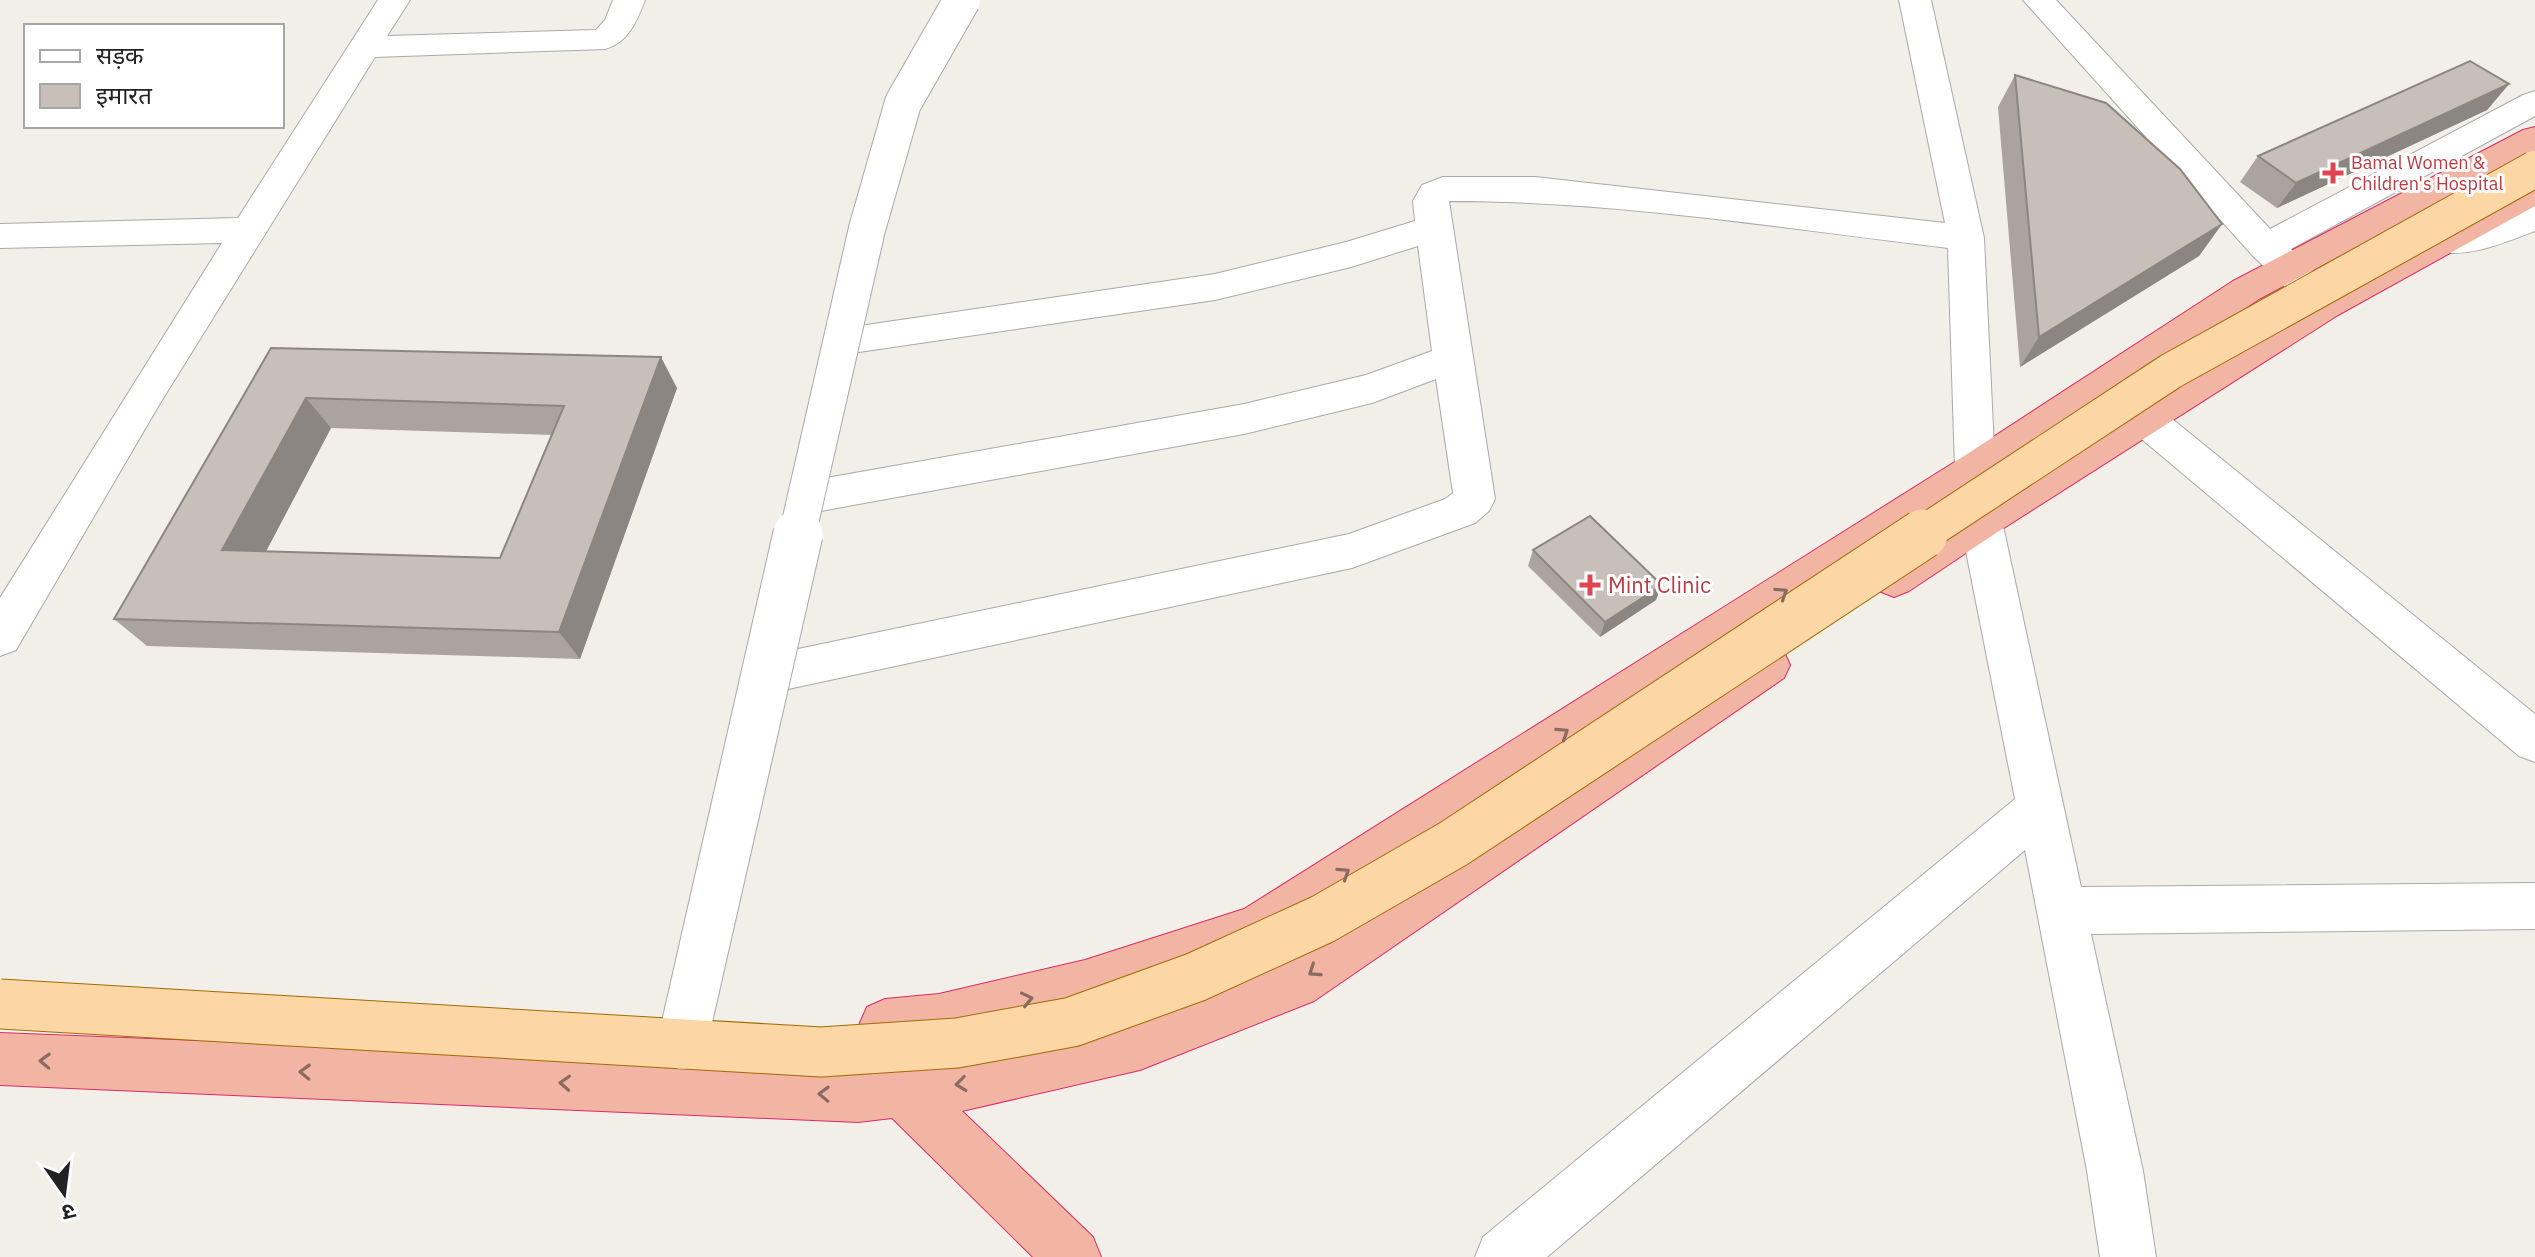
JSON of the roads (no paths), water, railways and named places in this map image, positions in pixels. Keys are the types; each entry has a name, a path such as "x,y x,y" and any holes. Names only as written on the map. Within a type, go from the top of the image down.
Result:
{"highway":[{"path":"6,1005 803,1033 939,1020 1071,989 1257,929 1975,469 2246,290 2277,258 2535,138"},
{"path":"0,1059 858,1095 972,1083 1140,1044 1296,983 1981,521 2325,306 2535,191"},
{"path":"840,1030 1057,1249"}],"main road":[{"path":"6,1005 821,1052 957,1043 1072,1022 1196,977 1323,919 1453,844 2171,371 2535,169"}],"street":[{"path":"0,637 145,395 394,0"},
{"path":"366,47 605,39 620,23 629,0"},
{"path":"682,1044 867,229 903,103 962,0"},
{"path":"1915,0 1966,238 1975,469 1981,521 2115,1171 2128,1257"},
{"path":"2039,0 2325,306"},
{"path":"2277,258 2535,102"},
{"path":"774,673 1352,551 1460,511 1474,499 1433,228 1431,201 1434,193 1443,189 1604,195 1966,238"},
{"path":"2444,241 2482,237 2535,218"},
{"path":"852,339 1215,287 1351,254 1433,228"},
{"path":"0,236 251,230"},
{"path":"815,496 1244,419 1372,388 1453,358"},
{"path":"2146,420 2535,742"},
{"path":"1503,1257 2041,806"},
{"path":"2061,911 2535,906"}],"place":[{"name":"Bamal Women & Children's Hospital","path":"2333,173"},
{"name":"Mint Clinic","path":"1590,585"}]}
